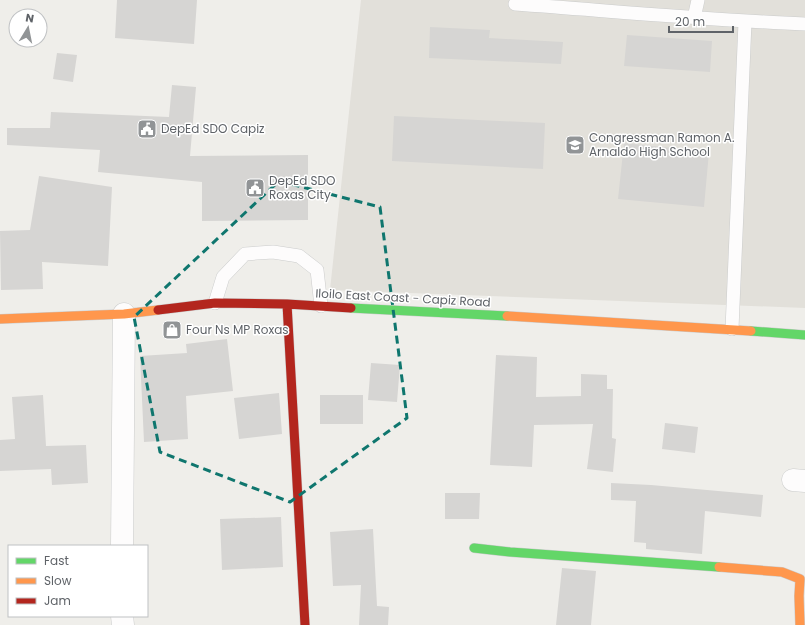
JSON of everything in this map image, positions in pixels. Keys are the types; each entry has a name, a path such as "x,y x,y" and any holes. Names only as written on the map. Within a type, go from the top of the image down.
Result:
{"main road":[{"name":"Iloilo East Coast - Capiz Road","path":"0,319 124,314 215,303 287,304 732,329 805,335"},
{"path":"287,304 305,625"},
{"path":"474,548 518,553 782,572 800,579 800,625"}],"street":[{"path":"122,545 124,314"}],"lane":[{"path":"694,18 698,0"},
{"path":"515,4 745,22 805,24"},
{"path":"732,329 745,22"},
{"path":"215,303 223,277 245,254 273,252 299,256 317,270 321,306"}],"highlighted area":[{"path":"279,181 380,207 407,418 290,502 160,452 134,317"}],"shaded area":[{"name":"Congressman Ramon A. Arnaldo High School","path":"361,0 805,0 805,308 330,290"}],"building":[{"path":"117,0 197,0 194,44 115,38"},
{"path":"430,27 490,30 489,38 563,42 561,64 429,58"},
{"path":"627,35 712,41 710,72 624,66"},
{"path":"57,53 77,55 73,82 53,79"},
{"path":"172,85 196,87 190,156 308,155 308,220 202,221 202,182 98,172 100,150 7,145 7,128 50,128 51,112 169,117"},
{"path":"394,116 545,123 543,169 392,161"},
{"path":"624,143 709,152 704,207 618,199"},
{"path":"39,176 112,187 108,266 42,262 43,289 1,290 0,231 30,230"},
{"path":"227,339 233,391 186,396 188,439 144,442 140,356 187,353 186,344"},
{"path":"496,355 537,357 536,397 581,396 581,374 607,375 607,389 613,389 612,438 616,439 613,472 587,469 593,424 534,425 532,467 490,465"},
{"path":"371,363 400,365 397,402 368,400"},
{"path":"279,393 282,434 239,439 234,398"},
{"path":"43,395 46,446 86,445 88,483 52,485 51,469 0,471 0,440 15,439 12,397"},
{"path":"320,395 363,395 363,424 320,424"},
{"path":"665,423 698,427 695,453 662,449"},
{"path":"611,483 763,495 761,517 705,511 702,554 646,549 646,543 634,542 636,501 611,500"},
{"path":"445,493 480,493 479,519 445,519"},
{"path":"281,517 283,567 222,570 220,519"},
{"path":"373,529 377,606 389,607 388,625 359,625 361,585 333,586 330,532"},
{"path":"562,568 596,571 591,625 556,625"}],"traffic: fast":[{"path":"351,308 507,316"},
{"path":"751,331 805,335"},
{"path":"474,548 510,552 719,567"}],"traffic: slow":[{"path":"0,319 124,314 158,310"},
{"path":"507,316 751,331"},
{"path":"719,567 782,572 800,579 800,625"}],"traffic: jam":[{"path":"158,310 215,303 287,304 351,308"},
{"path":"287,304 305,625"}],"place":[{"name":"DepEd SDO Capiz","path":"147,129"},
{"name":"Congressman Ramon A. Arnaldo High School","path":"575,145"},
{"name":"DepEd SDO Roxas City","path":"255,188"},
{"name":"Four Ns MP Roxas","path":"172,330"}]}
